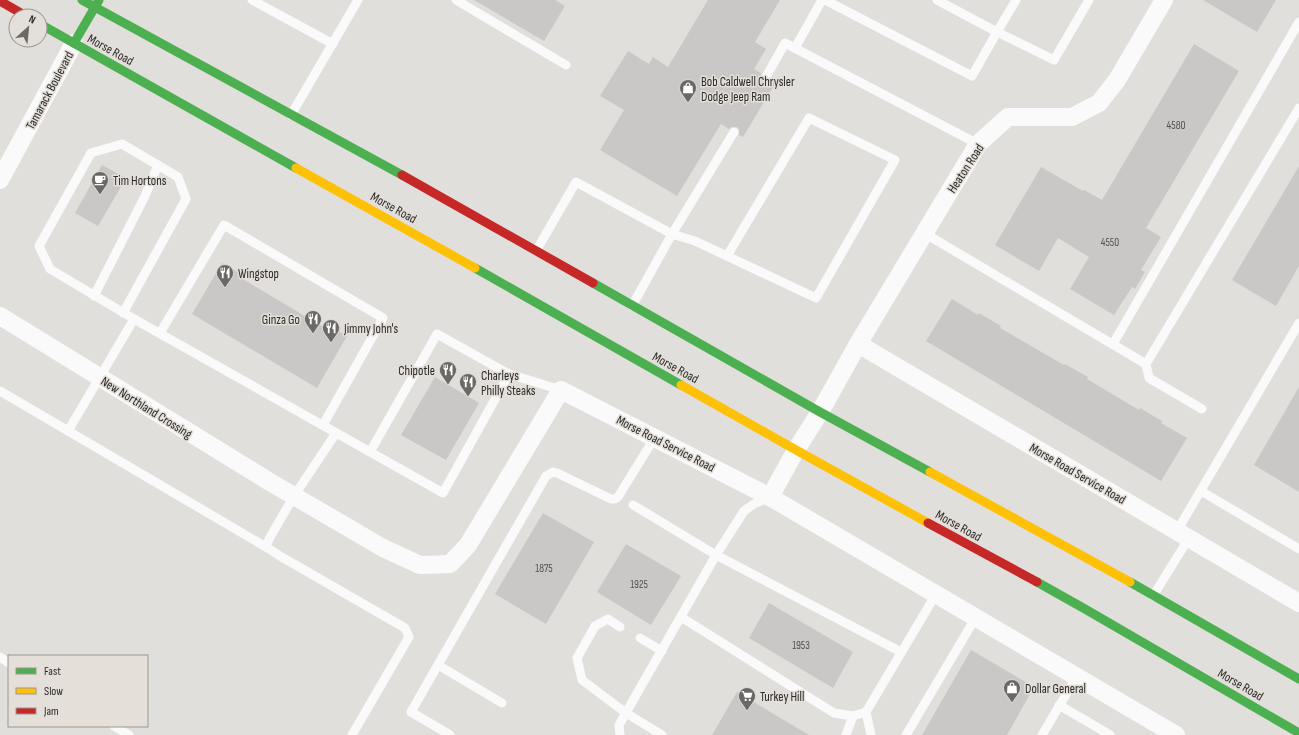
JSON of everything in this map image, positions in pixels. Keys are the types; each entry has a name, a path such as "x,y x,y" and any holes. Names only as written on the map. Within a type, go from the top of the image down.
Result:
{"main road":[{"path":"82,0 97,4 291,115 407,178 820,412 1153,596 1299,679"},
{"path":"0,1 12,8"},
{"name":"Tamarack Boulevard","path":"74,43 97,4"},
{"name":"Morse Road","path":"48,28 796,450 1085,609 1299,732"},
{"path":"1260,710 1280,713"}],"street":[{"name":"Heaton Road","path":"820,412 858,344 978,144 1008,117 1072,117 1099,103 1117,80 1164,0"},
{"name":"Tamarack Boulevard","path":"0,180 74,43"},
{"name":"New Northland Crossing","path":"0,316 294,496 384,548 420,565 450,564 468,545 561,390"},
{"name":"Morse Road Service Road","path":"858,344 1299,603"},
{"name":"Morse Road Service Road","path":"561,390 770,497 1176,735"},
{"path":"770,497 796,450 820,412"}],"lane":[{"path":"252,0 332,44"},
{"path":"291,115 358,0"},
{"path":"456,0 566,65"},
{"path":"795,48 824,0 838,3 972,76 1016,0"},
{"path":"937,0 1054,60 1089,0"},
{"path":"1113,344 1299,22"},
{"path":"766,76 785,43 978,144"},
{"path":"1202,409 1149,378 1146,364 1299,108"},
{"path":"536,251 576,182 672,234 695,241 816,298 895,160 809,118 727,256"},
{"path":"632,306 672,234 734,132"},
{"path":"123,313 186,199 178,177 122,144 91,153 39,246 50,269 94,296 123,313 443,493 509,374"},
{"path":"94,296 144,198 158,165"},
{"path":"160,333 224,225 384,318 323,425"},
{"path":"924,233 1146,364"},
{"path":"68,431 134,319"},
{"path":"1153,596 1183,535 1201,491 1299,323"},
{"path":"370,452 437,334 509,374 561,390"},
{"path":"0,391 405,628 410,637 352,735"},
{"path":"266,547 268,539 294,496 336,433"},
{"path":"450,735 411,712 546,476 549,473 557,473 611,499 618,498 655,437"},
{"path":"1201,491 1299,549"},
{"path":"620,735 619,726 716,555 744,511 754,504 770,497"},
{"path":"633,505 716,555 901,652"},
{"path":"871,735 866,712 936,594"},
{"path":"681,617 834,713 853,716 866,712"},
{"path":"906,735 976,617"},
{"path":"620,626 608,619 595,626 577,658 582,680 626,713 662,735"},
{"path":"640,638 662,651"},
{"path":"438,665 502,703"},
{"path":"1042,735 1077,676"},
{"path":"1059,705 1110,735"},
{"path":"846,735 853,716"},
{"path":"116,727 129,735"}],"building":[{"path":"474,0 555,0 565,6 544,41"},
{"name":"Bob Caldwell Chrysler Dodge Jeep Ram","path":"708,0 780,0 755,42 766,49 754,69 761,73 760,77 763,82 766,83 771,80 776,82 743,137 739,135 739,129 737,127 731,127 729,129 721,124 677,196 600,150 624,110 600,96 628,51 649,64 653,57 668,67"},
{"path":"1203,0 1276,0 1257,32"},
{"path":"1194,44 1239,71 1146,228 1161,237 1141,270 1145,272 1135,289 1132,287 1114,315 1070,289 1089,257 1058,238 1039,271 995,245 1041,167 1102,200"},
{"name":"Tim Hortons","path":"102,165 126,178 98,226 75,213"},
{"path":"1299,166 1299,266 1276,306 1232,280"},
{"path":"222,263 243,275 241,278 325,328 327,324 347,336 317,388 192,314"},
{"path":"952,299 978,315 979,313 1001,326 1000,328 1064,365 1065,364 1088,377 1087,379 1139,410 1140,408 1162,421 1161,423 1187,438 1161,481 926,341"},
{"path":"435,377 479,403 446,460 401,435"},
{"path":"1299,387 1299,492 1254,465"},
{"path":"543,513 594,542 546,624 495,594"},
{"path":"626,544 681,576 651,625 597,592"},
{"name":"Turkey Hill","path":"769,603 853,652 833,688 749,638"},
{"path":"971,650 1034,687 1007,735 922,735"},
{"name":"Turkey Hill","path":"737,692 809,735 712,735"}],"traffic: fast":[{"path":"82,0 402,175"},
{"path":"74,43 99,0"},
{"path":"48,28 296,168"},
{"path":"475,268 681,385"},
{"path":"593,283 820,412 930,472"},
{"path":"1037,582 1299,733"},
{"path":"1130,582 1299,679"}],"traffic: slow":[{"path":"296,168 475,268"},
{"path":"681,385 928,523"},
{"path":"930,472 1130,582"}],"traffic: jam":[{"path":"0,1 12,8"},
{"path":"402,175 593,283"},
{"path":"928,523 1037,582"}],"place":[{"name":"Bob Caldwell Chrysler Dodge Jeep Ram","path":"688,103"},
{"name":"Tim Hortons","path":"100,195"},
{"name":"Wingstop","path":"225,288"},
{"name":"Ginza Go","path":"313,334"},
{"name":"Jimmy John's","path":"331,343"},
{"name":"Chipotle","path":"448,385"},
{"name":"Charleys Philly Steaks","path":"468,397"},
{"name":"Dollar General","path":"1012,703"},
{"name":"Turkey Hill","path":"747,711"}]}
